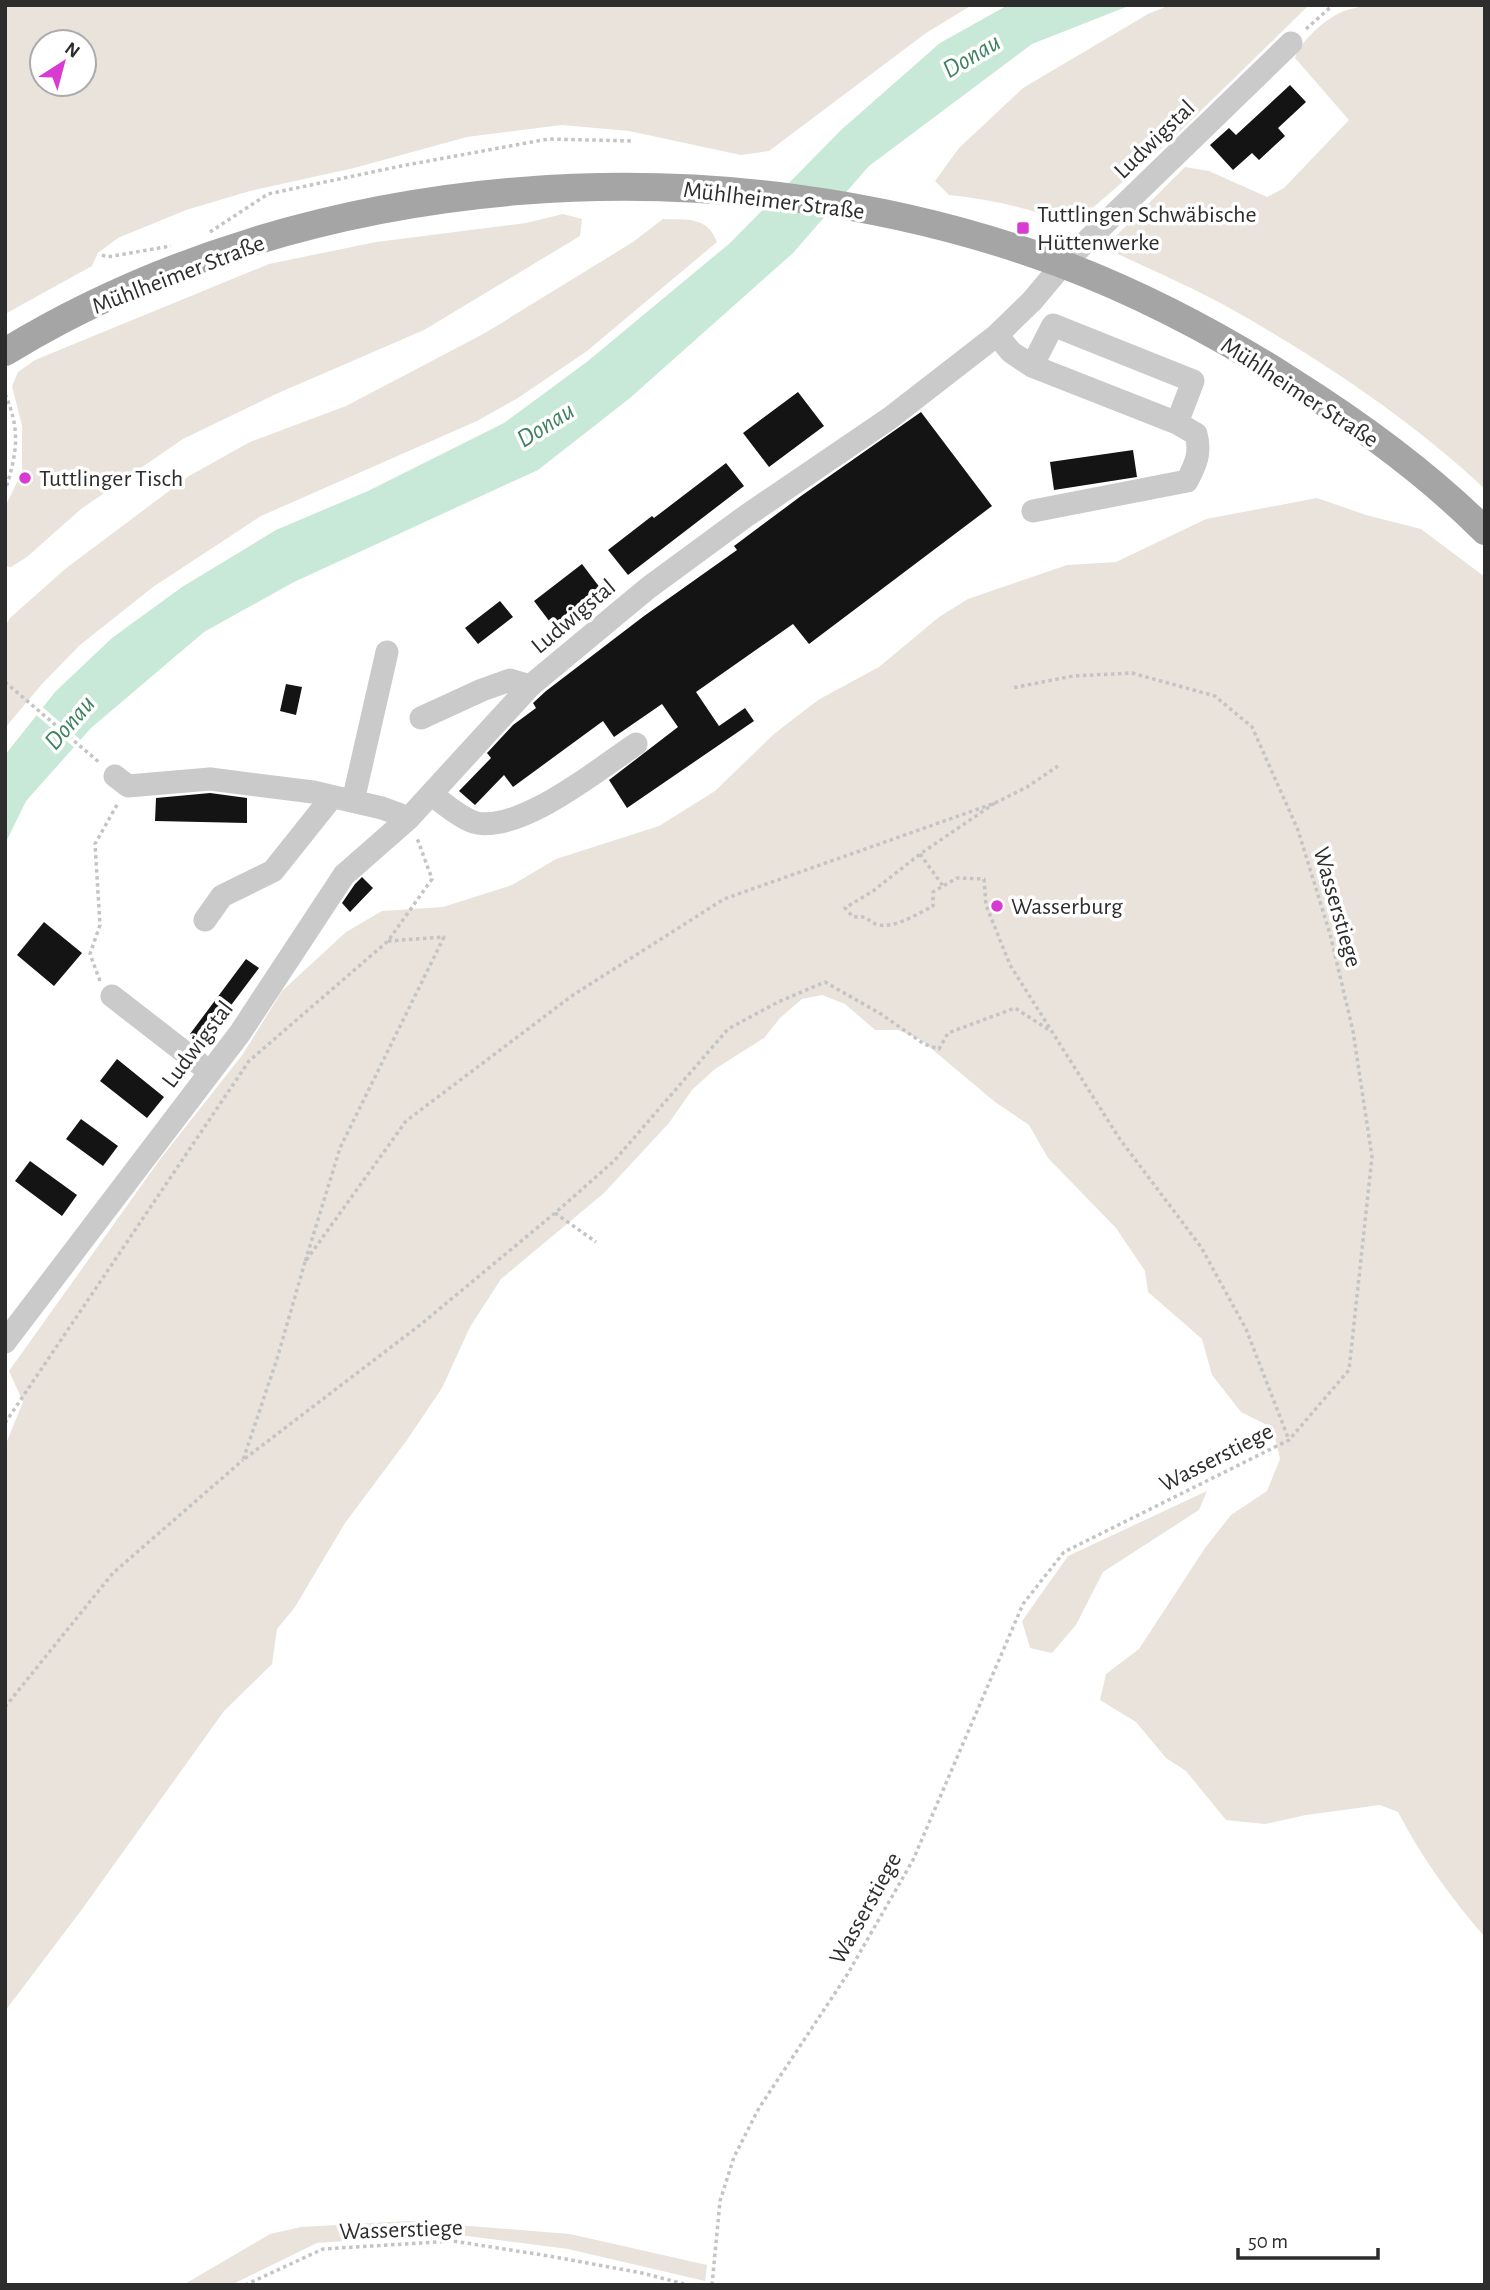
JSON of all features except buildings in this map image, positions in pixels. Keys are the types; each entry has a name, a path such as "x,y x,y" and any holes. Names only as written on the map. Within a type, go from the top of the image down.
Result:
{"main road":[{"name":"Mühlheimer Straße","path":"17,345 196,252 436,201 524,191 609,186 723,189 817,200 981,237 1062,264 1180,318 1252,356 1366,431 1485,531"}],"street":[{"name":"Ludwigstal","path":"5,1342 240,1033 344,875 409,818 530,686 648,588 746,516 890,418 997,335 1032,301 1062,264 1291,43"},
{"path":"1032,366 1053,325 1193,381 1177,423"},
{"path":"997,335 1011,352 1032,366 1177,423 1196,434 1199,446 1198,461 1187,481 1032,511"},
{"path":"205,920 222,896 273,871 343,799 387,652"},
{"path":"421,718 510,680 530,686"},
{"path":"431,794 476,823 503,821 526,815 636,744"},
{"path":"121,781 210,779 343,799 409,818"},
{"path":"112,996 210,1072"}],"path":[{"path":"1291,43 1333,5"},
{"path":"102,255 107,257 196,252 268,194 548,139 633,141"},
{"path":"5,394 16,424 16,450 5,491"},
{"name":"Wasserstiege","path":"712,2285 720,2201 734,2157 759,2108 847,1975 913,1860 1023,1604 1064,1552 1289,1440 1349,1370 1372,1157 1353,1031 1330,934 1298,830 1252,727 1215,696 1132,673 1073,676 1012,688"},
{"path":"5,682 121,781 95,844 100,925 90,954 102,986 112,996"},
{"path":"304,1262 406,1121 573,995 724,899 995,803 1027,787 1058,766"},
{"path":"995,803 920,854 873,891 845,908 853,918 865,916 878,925 893,924 933,906 933,892 957,878 984,879 986,905 1010,965 1119,1138 1201,1247 1246,1329 1289,1440"},
{"path":"5,1423 249,1061 388,941 432,879 409,818"},
{"path":"920,854 943,886"},
{"path":"243,1460 277,1359 340,1148 444,937 388,941"},
{"path":"5,1707 113,1573 243,1460 420,1325 614,1161 728,1029 778,1002 825,982 881,1014 924,1044 939,1049 948,1033 1016,1008 1051,1031"},
{"path":"555,1213 596,1242"},
{"name":"Wasserstiege","path":"245,2285 323,2249 453,2241 642,2273 688,2285"}],"shaded area":[{"path":"5,5 972,5 926,33 769,151 741,155 629,131 562,125 467,137 354,168 250,191 186,210 118,238 98,253 92,266 5,314"},
{"path":"1170,5 1309,5 1172,139 1073,225 1012,206 949,195 935,181 959,148 1023,88 1148,14"},
{"path":"1368,5 1485,6 1485,489 1427,439 1365,392 1219,302 1118,254 1112,240 1185,167 1209,171 1267,197 1284,188 1349,120 1295,58 1298,51 1309,36 1332,18 1347,10"},
{"path":"563,214 582,219 580,236 424,330 276,394 183,439 81,509 27,557 11,567 5,566 5,507 22,472 22,426 12,386 18,372 35,360 269,264 376,242 526,223"},
{"path":"663,219 695,221 708,228 717,242 587,351 518,398 477,421 261,516 153,587 80,645 5,728 5,626 10,618 65,569 189,476 250,442 346,406 485,333 633,242"},
{"path":"1317,498 1366,515 1421,529 1485,577 1485,1937 1438,1877 1398,1812 1380,1805 1306,1815 1265,1824 1226,1820 1186,1771 1166,1758 1136,1722 1100,1700 1106,1674 1139,1649 1205,1548 1231,1515 1267,1491 1280,1459 1273,1428 1241,1412 1212,1375 1202,1339 1148,1292 1145,1271 1116,1228 1048,1158 1029,1125 995,1102 921,1040 898,1030 875,1030 845,1004 822,995 802,999 780,1018 764,1038 715,1069 692,1090 669,1123 604,1193 501,1279 470,1327 442,1388 345,1523 295,1607 277,1629 272,1664 224,1711 80,1912 5,2011 5,1446 23,1402 9,1371 161,1158 243,1054 282,991 346,932 382,911 443,907 512,885 556,859 659,826 715,791 774,734 818,700 879,667 939,617 968,599 1067,565 1116,562 1206,519"},
{"path":"1207,1491 1199,1510 1103,1572 1076,1625 1052,1653 1030,1648 1022,1621 1068,1556"},
{"path":"408,2221 570,2234 707,2265 705,2281 568,2249 452,2234 317,2243 231,2285 183,2285 270,2234 301,2227"}],"water":[{"name":"Donau","path":"1008,5 1131,5 1032,44 869,166 793,253 630,398 538,470 294,582 204,632 91,728 26,801 5,844 5,755 55,692 112,638 182,587 276,530 368,491 504,423 588,361 730,243 841,130 940,43"}],"pier":[{"path":"40,705 83,742 76,749 34,713"}],"place":[{"name":"Tuttlingen Schwäbische Hüttenwerke","path":"1023,228"},
{"name":"Tuttlinger Tisch","path":"25,478"},
{"name":"Wasserburg","path":"997,906"}]}
